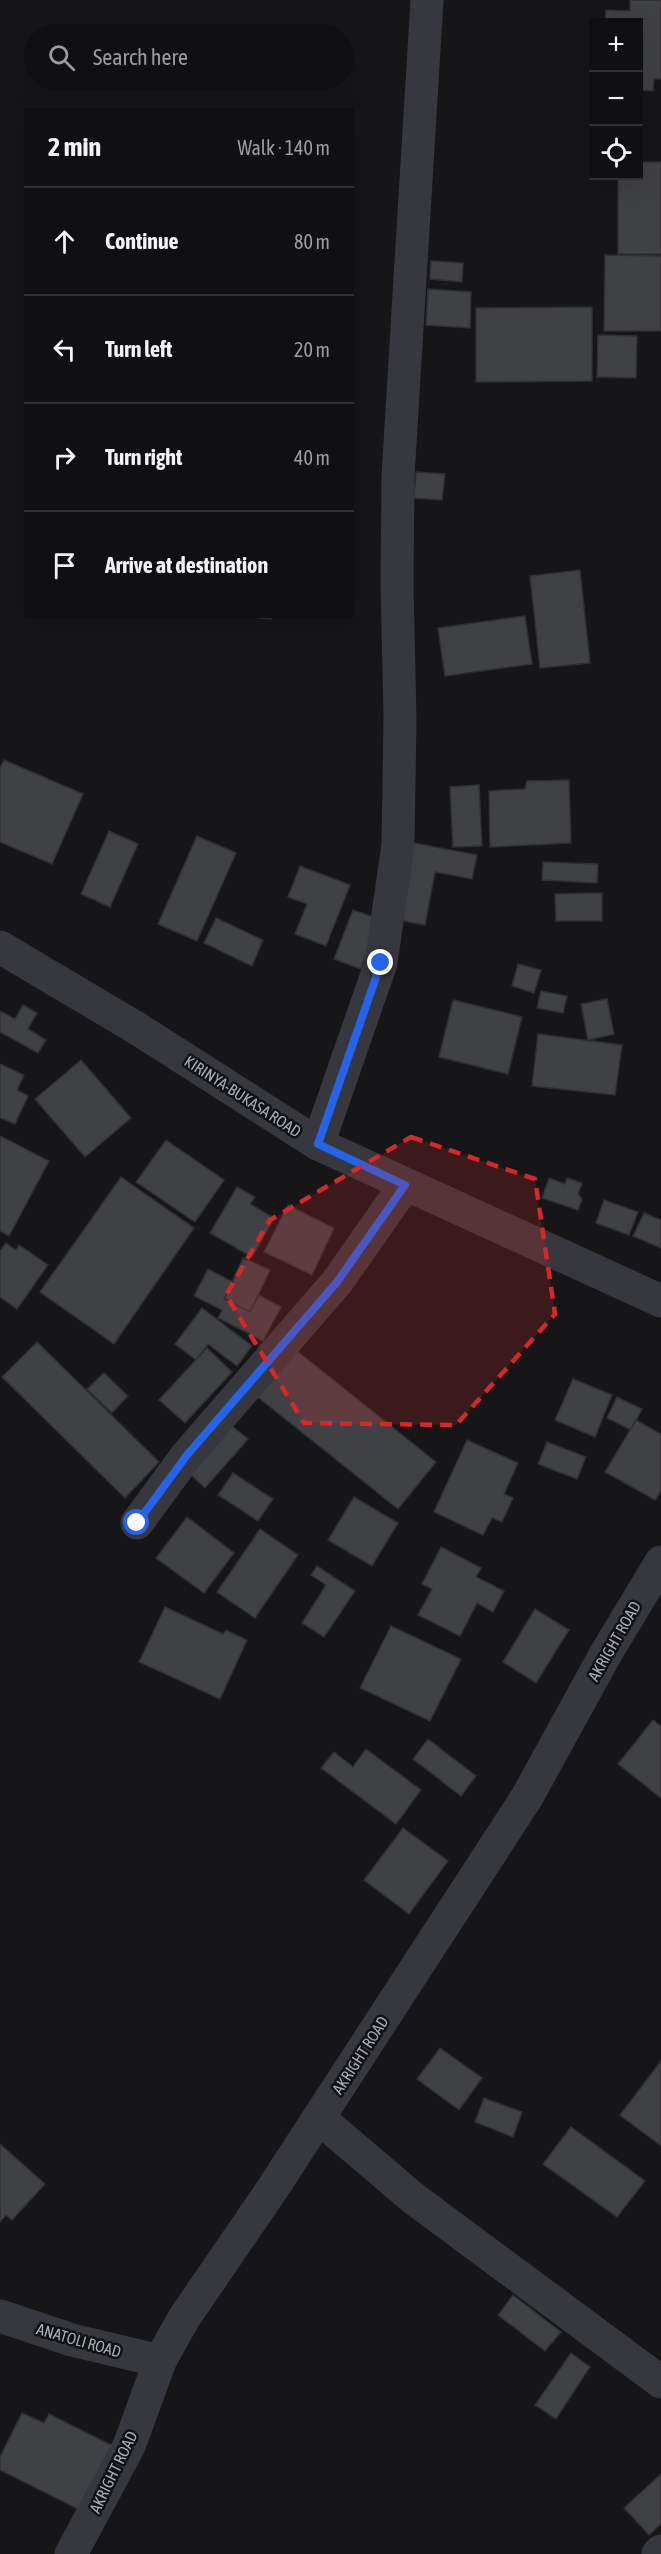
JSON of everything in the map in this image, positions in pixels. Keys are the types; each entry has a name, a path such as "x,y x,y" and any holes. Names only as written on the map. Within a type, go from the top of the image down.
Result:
{"street":[{"path":"318,1144 381,963 398,845 400,718 397,585 398,476 428,0"},
{"name":"KIRINYA-BUKASA ROAD","path":"0,947 138,1029 318,1144 661,1301"},
{"path":"137,1523 187,1455 337,1282 405,1185"},
{"name":"AKRIGHT ROAD","path":"71,2554 129,2446 160,2361 184,2318 319,2118 527,1797 605,1655 661,1562"},
{"path":"319,2118 413,2198 661,2382"},
{"name":"ANATOLI ROAD","path":"0,2316 72,2340 160,2361"},
{"path":"658,2554 661,2551"}],"highlighted area":[{"path":"411,1137 535,1179 555,1314 456,1425 304,1423 226,1295 270,1220"}],"building":[{"path":"630,0 661,0 661,79 654,79 653,91 643,90 643,18 605,18 606,10 630,11"},
{"path":"643,162 661,162 661,254 618,254 618,180 643,180"},
{"path":"605,255 661,256 661,331 604,331"},
{"path":"431,261 463,263 462,282 430,279"},
{"path":"428,289 471,292 470,328 426,325"},
{"path":"592,307 592,381 476,382 476,308"},
{"path":"598,335 637,336 636,378 597,377"},
{"path":"416,472 445,474 442,500 414,498"},
{"path":"580,570 590,663 540,668 530,576"},
{"path":"525,616 532,664 445,676 438,628"},
{"path":"4,760 83,794 52,864 0,842 0,768"},
{"path":"569,780 571,843 490,847 489,791 525,789 527,781"},
{"path":"479,785 482,846 453,847 450,787"},
{"path":"109,831 138,844 110,907 81,894"},
{"path":"197,836 236,853 197,941 158,924"},
{"path":"409,842 477,855 472,879 435,872 425,925 394,919"},
{"path":"543,862 598,864 597,883 542,880"},
{"path":"300,866 350,885 326,946 295,934 307,904 288,897"},
{"path":"602,893 602,921 556,921 555,894"},
{"path":"353,910 379,919 361,969 334,959"},
{"path":"216,918 263,940 252,966 204,943"},
{"path":"518,964 541,970 534,993 512,986"},
{"path":"541,991 567,996 563,1013 537,1008"},
{"path":"607,999 614,1034 588,1040 581,1004"},
{"path":"453,1000 522,1017 508,1074 439,1057"},
{"path":"23,1005 37,1013 28,1029 46,1040 38,1053 0,1032 0,1011 15,1019"},
{"path":"538,1034 622,1045 615,1095 532,1086"},
{"path":"81,1060 131,1118 85,1157 35,1099"},
{"path":"0,1064 24,1075 17,1090 28,1096 15,1124 0,1118"},
{"path":"0,1136 49,1161 9,1236 0,1231"},
{"path":"166,1140 224,1180 195,1222 136,1182"},
{"path":"121,1177 194,1228 114,1344 40,1292"},
{"path":"549,1178 565,1184 567,1178 582,1183 578,1194 582,1199 578,1210 542,1198"},
{"path":"237,1187 255,1197 250,1204 274,1218 252,1257 210,1233"},
{"path":"604,1200 638,1212 629,1235 596,1223"},
{"path":"288,1205 334,1228 312,1275 264,1252"},
{"path":"644,1213 661,1220 661,1248 633,1236"},
{"path":"6,1243 16,1250 19,1245 48,1265 17,1309 0,1297 0,1251"},
{"path":"243,1258 270,1270 250,1312 224,1299"},
{"path":"208,1269 233,1282 224,1299 250,1312 259,1295 281,1307 263,1341 218,1318 222,1310 194,1296"},
{"path":"202,1308 252,1346 237,1366 208,1344 196,1360 175,1344"},
{"path":"37,1342 159,1462 125,1498 2,1377"},
{"path":"292,1347 436,1462 398,1509 254,1394"},
{"path":"207,1348 232,1372 185,1423 159,1400"},
{"path":"104,1373 128,1396 112,1413 87,1389"},
{"path":"573,1379 612,1395 595,1437 555,1420"},
{"path":"617,1397 642,1409 631,1430 607,1418"},
{"path":"636,1420 661,1434 661,1491 655,1500 605,1472"},
{"path":"232,1426 248,1439 205,1488 190,1474"},
{"path":"467,1440 518,1463 504,1494 513,1498 502,1522 492,1518 483,1535 434,1512"},
{"path":"547,1442 586,1457 577,1479 538,1464"},
{"path":"233,1473 273,1499 258,1521 218,1495"},
{"path":"354,1497 398,1523 372,1566 328,1540"},
{"path":"187,1517 234,1553 204,1593 156,1558"},
{"path":"260,1529 298,1555 255,1618 217,1592"},
{"path":"441,1547 481,1568 476,1577 504,1591 493,1612 477,1603 460,1636 418,1615 432,1589 422,1584"},
{"path":"317,1566 355,1591 324,1637 302,1623 326,1585 311,1575"},
{"path":"165,1607 223,1634 226,1630 247,1640 220,1699 139,1662"},
{"path":"535,1609 569,1630 536,1683 503,1662"},
{"path":"391,1626 461,1659 430,1721 360,1688"},
{"path":"653,1720 661,1726 661,1798 618,1764"},
{"path":"428,1739 476,1776 461,1796 413,1759"},
{"path":"366,1749 421,1790 396,1824 321,1768 334,1752 353,1767"},
{"path":"403,1828 448,1861 409,1914 364,1880"},
{"path":"440,2048 482,2078 459,2110 417,2079"},
{"path":"661,2061 661,2144 660,2145 620,2115"},
{"path":"484,2098 522,2112 513,2137 475,2122"},
{"path":"571,2127 645,2181 617,2217 543,2164"},
{"path":"0,2144 45,2184 12,2220 6,2215 0,2222"},
{"path":"513,2295 561,2332 545,2351 498,2315"},
{"path":"571,2353 590,2367 556,2419 535,2405"},
{"path":"22,2413 44,2423 49,2414 119,2449 86,2513 0,2470 0,2457"},
{"path":"661,2474 661,2524 649,2535 624,2508"}],"route":[{"path":"137,1523 187,1455 337,1282 405,1185 318,1144 381,963"}]}
